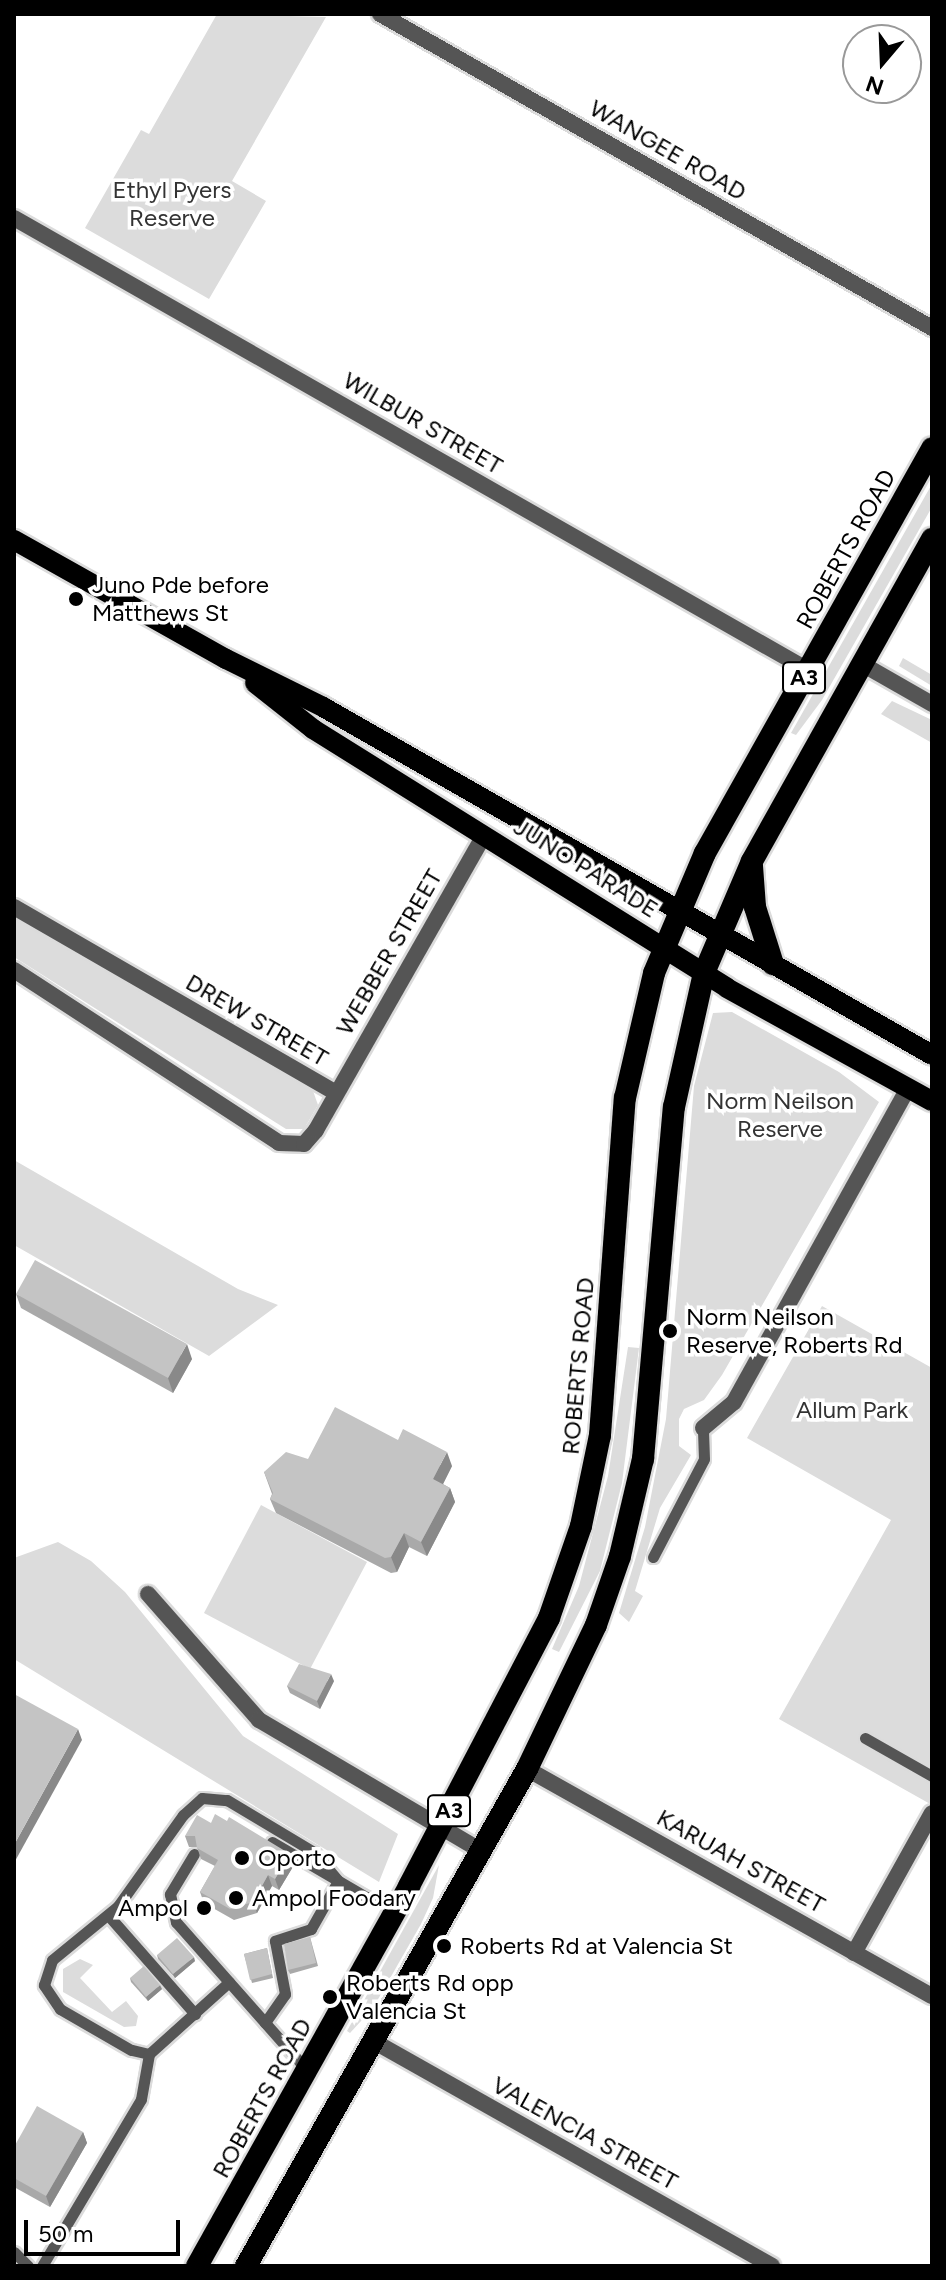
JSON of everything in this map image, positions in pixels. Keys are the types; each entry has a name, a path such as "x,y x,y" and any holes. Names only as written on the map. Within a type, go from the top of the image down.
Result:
{"highway":[{"name":"ROBERTS ROAD","path":"197,2266 398,1905 549,1618 591,1485 605,1395 625,1098 642,1014 663,948 678,909 932,448"},
{"name":"A3","path":"246,2266 527,1769 596,1625 620,1556 643,1459 674,1107 704,973 717,932 752,861 932,539"},
{"path":"752,861 751,887 773,964"}],"main road":[{"name":"JUNO PARADE","path":"14,540 226,659 323,707 932,1055"},
{"name":"JUNO PARADE","path":"226,659 313,729 704,973 932,1101"}],"street":[{"name":"WANGEE ROAD","path":"380,14 932,328"},
{"name":"WILBUR STREET","path":"14,218 808,670"},
{"path":"862,664 932,704"},
{"name":"WEBBER STREET","path":"336,1093 484,836"},
{"name":"DREW STREET","path":"14,907 336,1093 311,1138 286,1146 14,970"},
{"path":"703,1428 734,1402 908,1088"},
{"path":"148,1594 259,1720 481,1851"},
{"name":"KARUAH STREET","path":"527,1769 932,1996"},
{"path":"854,1953 932,1813"},
{"name":"VALENCIA STREET","path":"373,2041 772,2266"}],"lane":[{"path":"653,1557 704,1459 703,1428"},
{"path":"865,1738 932,1776"},
{"path":"149,2054 131,2050 60,2009 44,1985 52,1960 108,1915 192,1804 202,1798 227,1800 314,1852 338,1881"},
{"path":"272,1842 366,1897 398,1905"},
{"path":"194,1854 170,1894 171,1912 307,2070"},
{"path":"265,2023 285,1994 275,1941 311,1929 338,1881"},
{"path":"108,1915 195,2014"},
{"path":"42,2266 136,2109 147,2081 149,2054 229,1982"},
{"path":"14,2252 28,2266"}],"green space":[{"name":"Ethyl Pyers Reserve","path":"217,14 326,17 232,181 266,201 209,299 85,228 141,130 149,134"},
{"path":"932,484 932,507 822,700 796,735 791,733"},
{"path":"903,658 932,675 932,686 899,666"},
{"path":"892,701 932,720 932,743 881,714"},
{"path":"14,917 312,1088 318,1105 304,1129 286,1129 14,957"},
{"name":"Norm Neilson Reserve","path":"732,1012 839,1072 879,1102 722,1375 704,1400 684,1409 679,1419 679,1446 691,1455 660,1508 635,1591 643,1596 629,1622 619,1613 645,1527 666,1419 694,1086 713,1013"},
{"path":"14,1160 238,1289 278,1305 209,1356 14,1245"},
{"name":"Allum Park","path":"822,1306 932,1368 932,1805 779,1719 891,1520 747,1438"},
{"path":"628,1347 639,1348 622,1483 600,1571 559,1652 552,1649 579,1586 608,1476"},
{"path":"261,1505 367,1562 310,1669 204,1613"},
{"path":"58,1542 91,1561 125,1592 243,1736 398,1834 379,1882 14,1659 14,1558"},
{"path":"439,1865 433,1898 421,1924 373,2008 350,2033 347,2031"},
{"path":"80,1959 93,1965 80,1978 112,2012 126,2001 138,2016 136,2026 124,2027 63,1992 63,1969"}],"building":[{"path":"35,1260 187,1344 168,1378 16,1294"},
{"path":"335,1407 398,1440 403,1429 447,1452 433,1479 450,1488 421,1542 404,1533 391,1557 385,1558 270,1499 273,1493 264,1472 286,1452 308,1459"},
{"path":"299,1664 331,1674 317,1701 287,1686"},
{"path":"14,1694 78,1729 14,1845"},
{"path":"215,1814 227,1821 229,1817 290,1854 275,1879 268,1875 253,1902 230,1909 200,1892 218,1860 197,1848 195,1836 185,1836 197,1815 211,1823"},
{"path":"310,1937 316,1963 288,1970 284,1944"},
{"path":"177,1938 194,1957 173,1974 157,1955"},
{"path":"267,1948 272,1974 250,1980 244,1954"},
{"path":"144,1966 160,1985 146,1997 130,1978"},
{"path":"37,2106 83,2132 46,2196 14,2178 14,2147"}],"place":[{"name":"Juno Pde before Matthews St","path":"76,599"},
{"name":"Norm Neilson Reserve, Roberts Rd","path":"670,1331"},
{"name":"Oporto","path":"242,1858"},
{"name":"Ampol Foodary","path":"236,1898"},
{"name":"Ampol","path":"204,1908"},
{"name":"Roberts Rd at Valencia St","path":"444,1946"},
{"name":"Roberts Rd opp Valencia St","path":"330,1997"}]}
